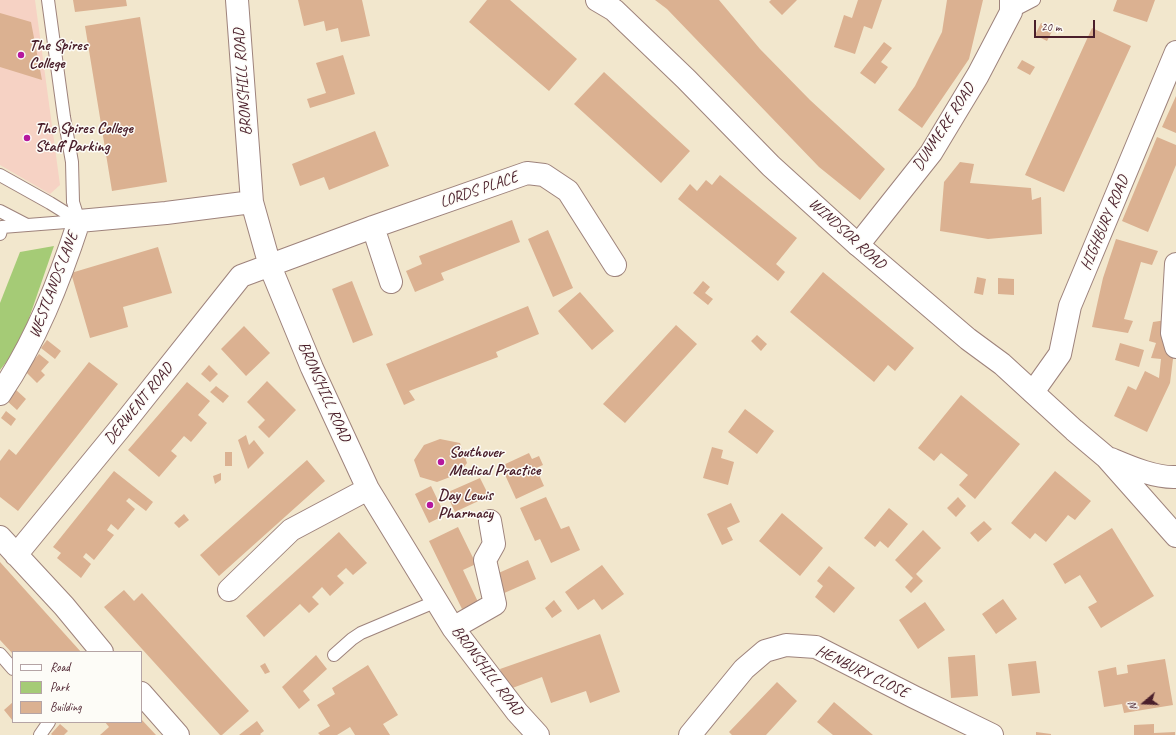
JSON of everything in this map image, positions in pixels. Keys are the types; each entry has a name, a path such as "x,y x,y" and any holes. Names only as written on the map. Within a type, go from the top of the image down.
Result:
{"street":[{"name":"BRONSHILL ROAD","path":"237,0 252,202 270,266 312,368 368,489 453,628 517,712 538,735"},
{"name":"WINDSOR ROAD","path":"598,0 614,10 686,79 771,166 858,245 968,339 1002,364 1074,430 1106,457 1176,536"},
{"name":"DUNMERE ROAD","path":"858,245 931,153 978,75 1011,6"},
{"name":"HIGHBURY ROAD","path":"1033,392 1060,354 1070,306 1176,52"},
{"name":"LORDS PLACE","path":"270,266 373,227 527,173 544,175 568,191 615,264"},
{"name":"WESTLANDS LANE","path":"0,394 14,374 31,344 62,270 79,221 166,213 252,202"},
{"path":"373,227 391,282"},
{"path":"1176,264 1172,333 1176,347"},
{"name":"DERWENT ROAD","path":"16,555 121,427 241,276 270,266"},
{"name":"WINDSOR ROAD","path":"1106,457 1136,470 1170,478 1176,477"},
{"path":"229,590 291,530 368,489"},
{"path":"453,628 495,604 485,560 494,544 490,521"},
{"path":"0,537 64,606 101,651"},
{"name":"HENBURY CLOSE","path":"690,735 744,669 766,650 786,645 816,647 907,694 992,735"},
{"path":"142,694 178,735"}],"lane":[{"path":"48,0 64,117 72,162 73,202 79,221"},
{"path":"1011,6 1034,0"},
{"path":"0,175 79,221"},
{"path":"0,211 27,225"},
{"path":"0,234 2,227 79,221"},
{"path":"334,655 361,633 436,601"},
{"path":"0,654 12,668"},
{"path":"40,735 48,723"}],"shaded area":[{"name":"The Spires College","path":"0,0 35,0 60,185 50,194 0,165"}],"green space":[{"path":"54,246 25,330 15,351 0,370 0,303 20,252"}],"building":[{"path":"73,0 126,0 127,6 75,12"},
{"path":"298,0 362,0 370,36 341,42 338,28 326,31 324,21 304,26"},
{"path":"487,0 510,0 577,59 549,91 469,22"},
{"path":"655,0 719,0 760,49 810,100 885,169 860,200 819,167 667,9"},
{"path":"771,0 797,0 782,15 769,2"},
{"path":"858,0 882,0 872,29 864,26 855,54 834,47 844,15 852,18"},
{"path":"947,0 983,0 969,59 922,128 898,110 915,86 942,32"},
{"path":"1117,0 1155,0 1147,22 1113,11"},
{"name":"The Spires College","path":"0,13 31,22 42,80 0,67"},
{"path":"140,17 167,182 112,191 85,26"},
{"path":"1041,23 1053,29 1047,41 1035,35"},
{"path":"1092,28 1131,46 1064,192 1025,175"},
{"path":"884,42 892,48 881,62 888,67 875,84 860,73"},
{"path":"343,55 355,94 310,108 307,99 326,93 316,63"},
{"path":"1022,60 1035,67 1030,75 1017,68"},
{"path":"604,72 690,151 661,183 574,104"},
{"path":"1176,96 1176,133 1162,127"},
{"path":"375,131 389,166 329,190 324,177 300,186 292,164"},
{"path":"1157,137 1176,145 1176,165 1148,232 1122,221"},
{"path":"960,162 974,164 970,183 1031,188 1032,200 1041,197 1042,234 988,239 940,231 944,182"},
{"path":"720,175 797,238 776,264 785,272 778,281 678,199 690,184 697,191 706,180 712,185"},
{"path":"512,220 520,242 441,273 444,280 415,292 406,271 422,264 419,256"},
{"path":"548,230 573,288 553,297 528,239"},
{"path":"1116,239 1158,251 1152,265 1141,262 1124,319 1133,321 1128,333 1092,327 1103,278"},
{"path":"158,247 172,293 123,307 128,327 90,338 71,273"},
{"path":"823,272 914,348 895,371 888,365 874,382 790,312"},
{"path":"977,277 986,279 983,295 974,293"},
{"path":"998,278 1014,279 1014,295 998,294"},
{"path":"352,281 373,335 353,343 332,289"},
{"path":"703,281 710,287 705,293 713,299 708,305 693,293"},
{"path":"580,292 614,331 592,350 558,311"},
{"path":"528,306 539,334 496,352 498,357 409,391 415,400 404,405 386,364"},
{"path":"1166,320 1173,359 1170,383 1147,432 1114,416 1128,386 1136,390 1145,371 1159,378 1161,359 1151,358 1156,343 1149,341 1153,322"},
{"path":"676,325 697,344 625,423 603,404"},
{"path":"244,326 270,353 246,376 221,349"},
{"path":"757,335 767,344 761,351 751,341"},
{"path":"47,340 61,351 55,359 41,348"},
{"path":"1120,343 1144,350 1139,367 1115,360"},
{"path":"39,354 49,362 41,371 45,375 37,383 25,371"},
{"path":"89,362 118,384 18,511 0,497 0,461 9,449 16,455"},
{"path":"209,365 218,374 210,382 201,374"},
{"path":"267,381 296,410 269,438 258,427 265,420 247,402"},
{"path":"187,382 210,401 198,415 207,423 191,442 184,436 171,451 177,456 159,477 128,450"},
{"path":"216,386 229,396 223,403 210,392"},
{"path":"15,389 26,399 17,410 6,400"},
{"path":"961,395 1020,444 975,499 959,485 968,475 941,453 934,461 918,448"},
{"path":"745,409 774,431 757,454 728,432"},
{"path":"6,411 16,419 11,426 1,418"},
{"path":"246,435 249,445 254,440 264,453 248,469 238,440"},
{"name":"Southover Medical Practice","path":"440,439 460,443 467,463 458,474 437,482 420,477 414,460 424,445"},
{"path":"712,447 723,450 721,458 734,462 728,485 703,478"},
{"path":"225,452 232,452 232,466 225,466"},
{"path":"529,453 532,459 539,456 543,465 536,468 544,486 516,499 501,466"},
{"path":"307,460 325,481 219,576 200,555"},
{"path":"114,471 153,502 146,511 129,498 126,501 135,509 118,530 111,524 107,530 114,535 94,560 86,553 83,557 91,564 81,578 57,558 61,553 53,547"},
{"path":"1055,471 1091,501 1075,520 1068,515 1046,542 1035,533 1030,539 1011,523"},
{"path":"221,473 221,480 215,484 213,476"},
{"path":"480,478 489,496 455,512 446,493"},
{"name":"Day Lewis Pharmacy","path":"431,486 445,515 429,523 415,494"},
{"path":"546,497 561,529 569,526 580,550 551,563 540,539 535,541 520,508"},
{"path":"958,497 966,506 956,517 947,508"},
{"path":"731,503 740,522 727,528 733,540 722,545 707,514"},
{"path":"889,508 908,524 888,548 880,541 875,547 864,538"},
{"path":"782,513 823,548 800,576 759,541"},
{"path":"184,514 189,520 179,528 174,523"},
{"path":"984,521 992,529 978,542 970,533"},
{"path":"458,527 476,564 463,570 478,602 462,609 429,541"},
{"path":"1112,528 1154,596 1101,628 1088,607 1097,602 1080,575 1065,584 1053,564"},
{"path":"923,530 941,548 916,574 923,581 911,593 905,587 913,578 895,560"},
{"path":"339,532 367,563 353,575 346,568 337,576 344,583 330,596 322,587 312,597 319,604 309,613 300,604 264,637 246,616"},
{"path":"528,560 536,579 502,594 494,575"},
{"path":"0,562 80,651 12,651 12,653 0,640"},
{"path":"602,565 624,594 602,610 594,599 578,610 565,592"},
{"path":"829,566 855,588 834,613 815,597 823,586 817,581"},
{"path":"124,590 134,601 142,593 249,711 222,735 220,735 104,607"},
{"path":"1003,599 1017,619 996,634 982,614"},
{"path":"554,600 562,611 552,618 545,608"},
{"path":"925,602 945,630 918,649 899,620"},
{"path":"600,634 620,692 590,703 586,691 551,703 542,677 507,690 500,669"},
{"path":"316,655 327,669 303,691 310,700 299,709 282,687"},
{"path":"975,655 978,696 951,698 948,657"},
{"path":"1165,659 1173,705 1124,713 1122,704 1104,707 1098,671 1116,667 1117,675 1128,673 1127,665"},
{"path":"1036,661 1040,693 1012,696 1008,664"},
{"path":"265,663 270,672 265,674 260,666"},
{"path":"368,665 398,715 383,724 390,735 355,735 350,727 337,735 320,735 318,733 330,726 317,705 335,694 332,688"},
{"path":"777,682 797,701 766,735 732,735 729,732"},
{"path":"834,702 873,735 833,735 817,722"},
{"path":"12,703 12,720 4,710"},
{"path":"142,720 156,735 100,735 109,727 106,723 142,723"},
{"path":"257,721 264,731 260,734 261,735 239,735"},
{"path":"60,724 68,731 64,735 52,735 51,734"},
{"path":"1154,724 1154,733 1175,732 1175,735 1134,735 1134,725"},
{"path":"1036,732 1051,734 1051,735 1036,735"}],"place":[{"name":"The Spires College","path":"21,55"},
{"name":"The Spires College Staff Parking","path":"27,138"},
{"name":"Southover Medical Practice","path":"441,462"},
{"name":"Day Lewis Pharmacy","path":"430,505"}]}
